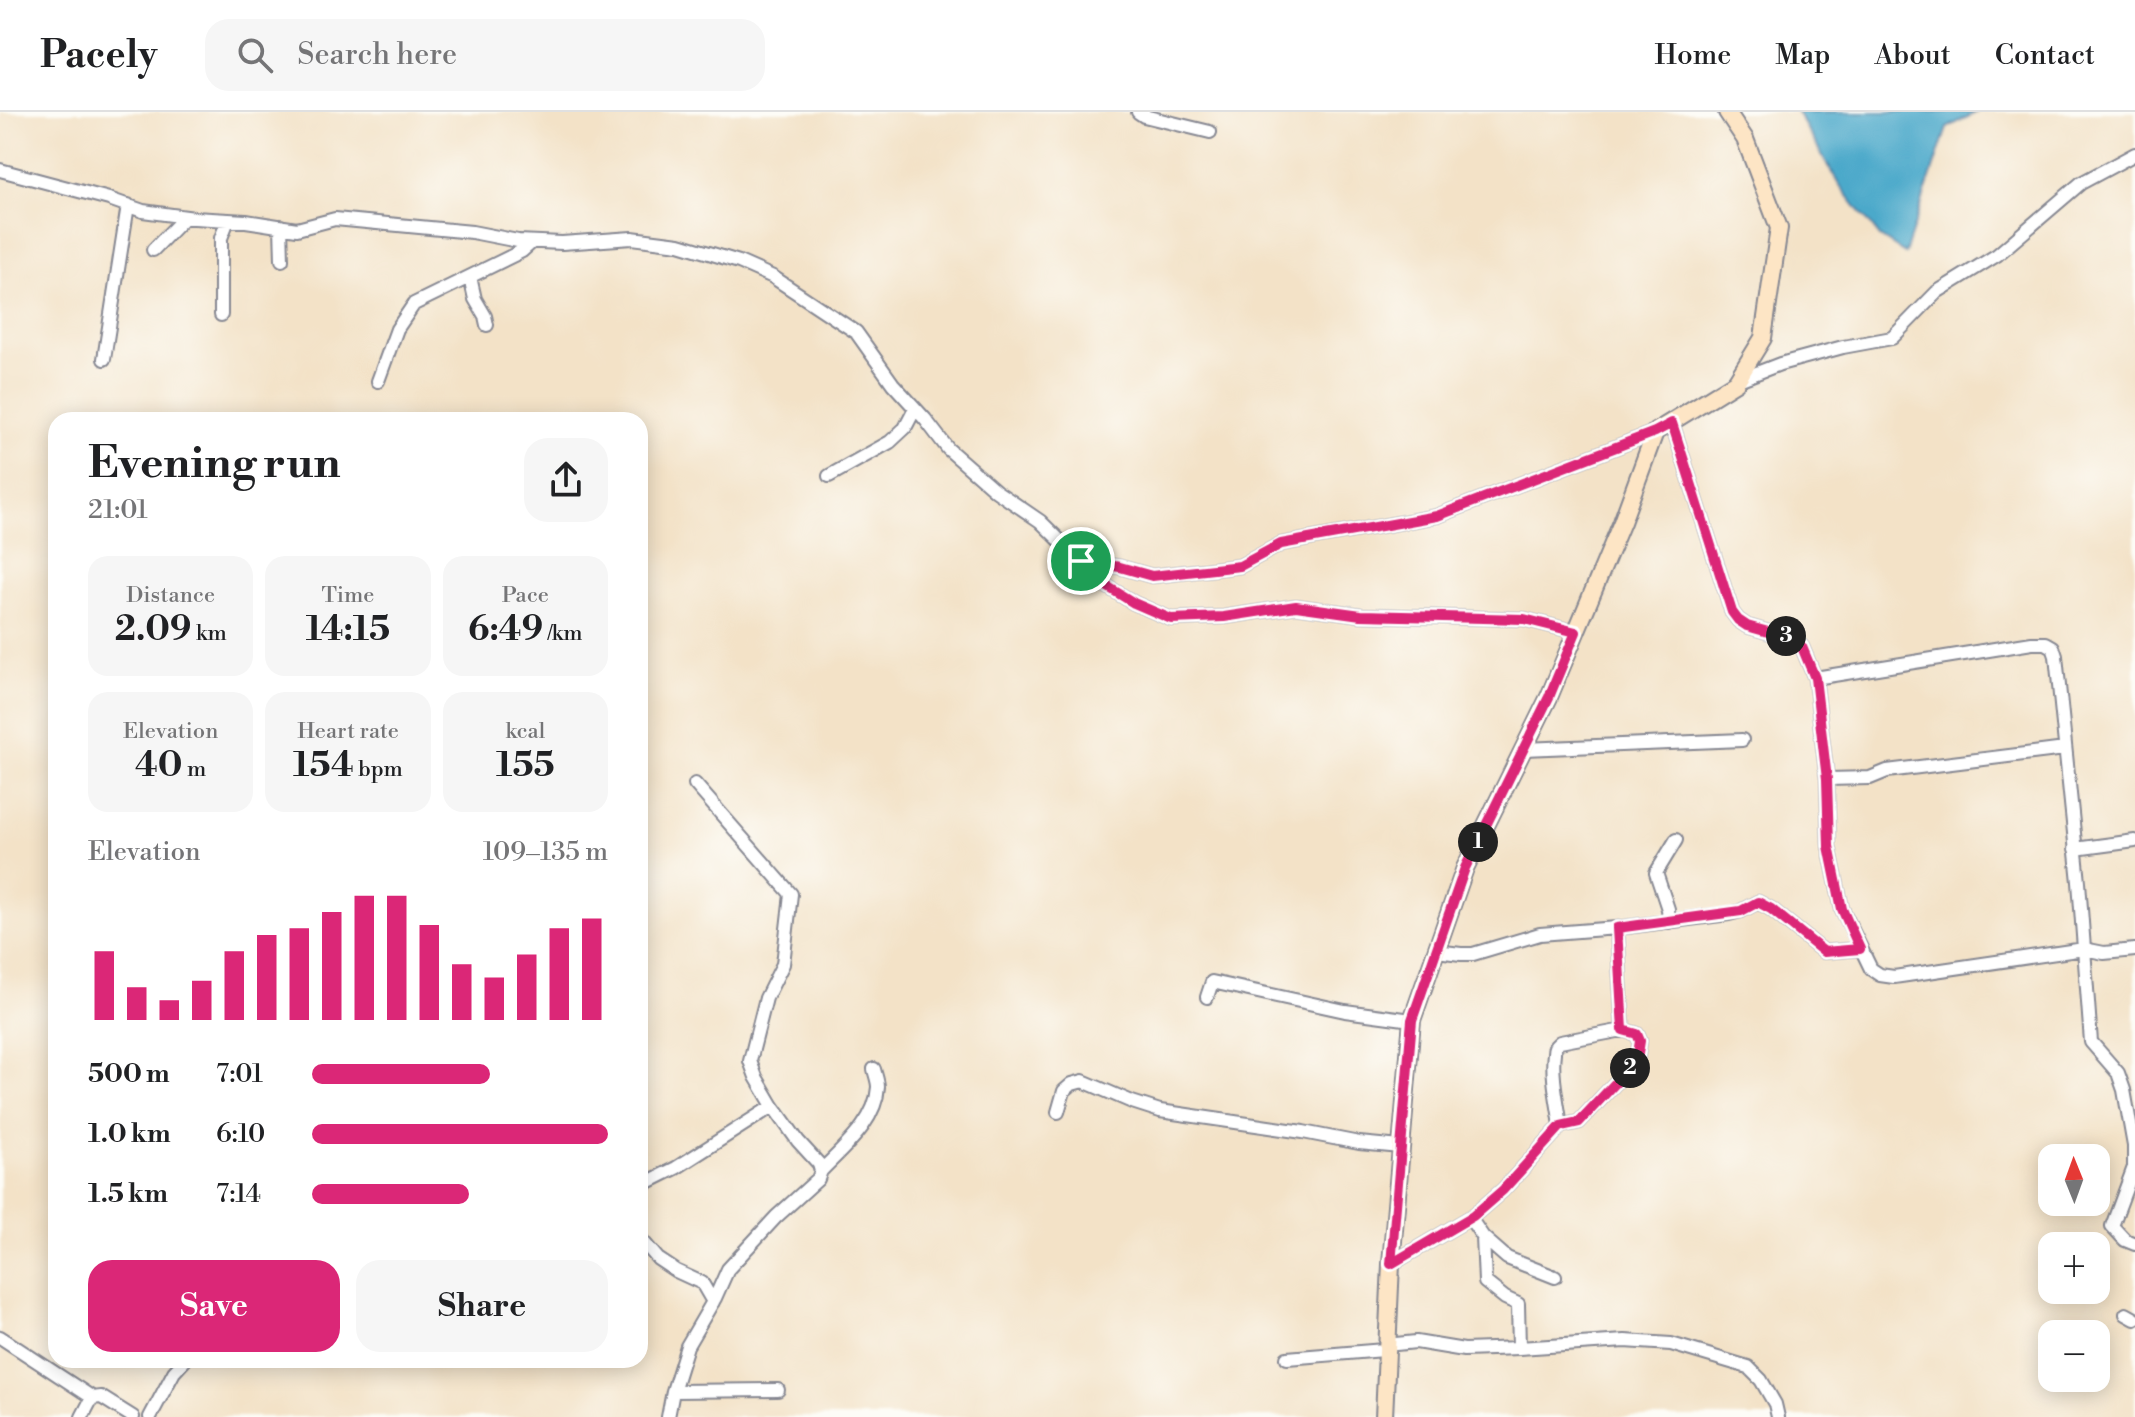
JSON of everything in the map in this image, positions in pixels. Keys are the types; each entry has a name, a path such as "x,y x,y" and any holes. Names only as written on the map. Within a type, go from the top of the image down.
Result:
{"street":[{"path":"1138,112 1210,132"},
{"path":"1727,112 1745,139 1779,228 1763,338 1736,382"},
{"path":"1081,561 1152,576 1240,566 1281,544 1437,516 1655,432 1736,382 1780,364 1892,338 1937,292 1997,255 2081,183 2135,154"},
{"path":"0,170 143,211 185,217 297,229 335,219 472,232 518,241 562,243 632,238 679,244 739,262 773,277 856,332 893,384 948,449 996,491 1040,521 1100,582 1134,603 1171,619 1224,617 1296,606 1361,615 1524,619 1576,632"},
{"path":"104,359 128,205"},
{"path":"153,250 185,217"},
{"path":"221,315 221,238 228,220"},
{"path":"281,226 282,260"},
{"path":"378,381 397,329 414,304 522,251 532,242"},
{"path":"470,277 475,299 487,325"},
{"path":"829,476 890,442 905,428 915,409"},
{"path":"1672,423 1732,612 1747,626 1796,640 1815,678 1827,779 1829,846 1842,909 1871,969 1880,975 1894,977 2084,949 2104,953 2135,950"},
{"path":"1384,1417 1391,1264 1412,1020 1465,868 1549,697 1622,522 1655,432"},
{"path":"1815,678 2032,643 2046,643 2053,647 2075,849 2091,1042 2118,1073 2134,1146 2134,1167 2112,1226 2125,1240 2135,1244"},
{"path":"1524,749 1742,740"},
{"path":"1827,779 1870,778 1887,771 2065,749"},
{"path":"695,784 791,894 783,964 766,998 750,1061 773,1106 819,1164 821,1171"},
{"path":"1669,922 1656,873 1676,840"},
{"path":"2075,849 2135,841"},
{"path":"1436,951 1473,954 1540,934 1669,922 1741,911 1758,902 1824,952 1860,949"},
{"path":"1617,928 1623,1030"},
{"path":"1207,997 1212,982 1345,1011 1412,1020"},
{"path":"1391,1264 1470,1218 1503,1190 1561,1126 1579,1122 1637,1060 1640,1041 1637,1034 1623,1030 1556,1045 1555,1083 1561,1126"},
{"path":"668,1417 687,1346 728,1269 776,1217 818,1179 821,1171 857,1133 872,1110 879,1086 874,1069"},
{"path":"1058,1112 1064,1091 1072,1084 1083,1081 1160,1111 1401,1147"},
{"path":"648,1182 676,1168 773,1106"},
{"path":"1470,1218 1483,1237 1507,1258 1555,1277"},
{"path":"1483,1237 1485,1282 1518,1304 1519,1348"},
{"path":"648,1247 658,1259 676,1271 702,1283 713,1302"},
{"path":"0,1337 92,1398 101,1397 133,1417"},
{"path":"1287,1358 1384,1350 1416,1342 1464,1350 1635,1341 1671,1344 1748,1367 1761,1380 1775,1404 1778,1417"},
{"path":"150,1417 178,1368"},
{"path":"673,1391 778,1390"},
{"path":"82,1417 92,1398"}],"water":[{"path":"1797,112 1977,112 1947,128 1905,253 1880,237 1839,184"}],"route":[{"path":"1672,423 1732,612 1747,626 1796,640 1815,678 1827,779 1829,846 1842,909 1860,949 1824,952 1758,902 1741,911 1617,928 1623,1030 1637,1034 1640,1051 1637,1060 1579,1122 1561,1126 1503,1190 1473,1216 1391,1264 1412,1020 1465,868 1549,697 1576,632 1524,619 1361,615 1296,606 1224,617 1171,619 1134,603 1100,582 1081,561 1152,576 1240,566 1281,544 1437,516 1672,423"}]}
